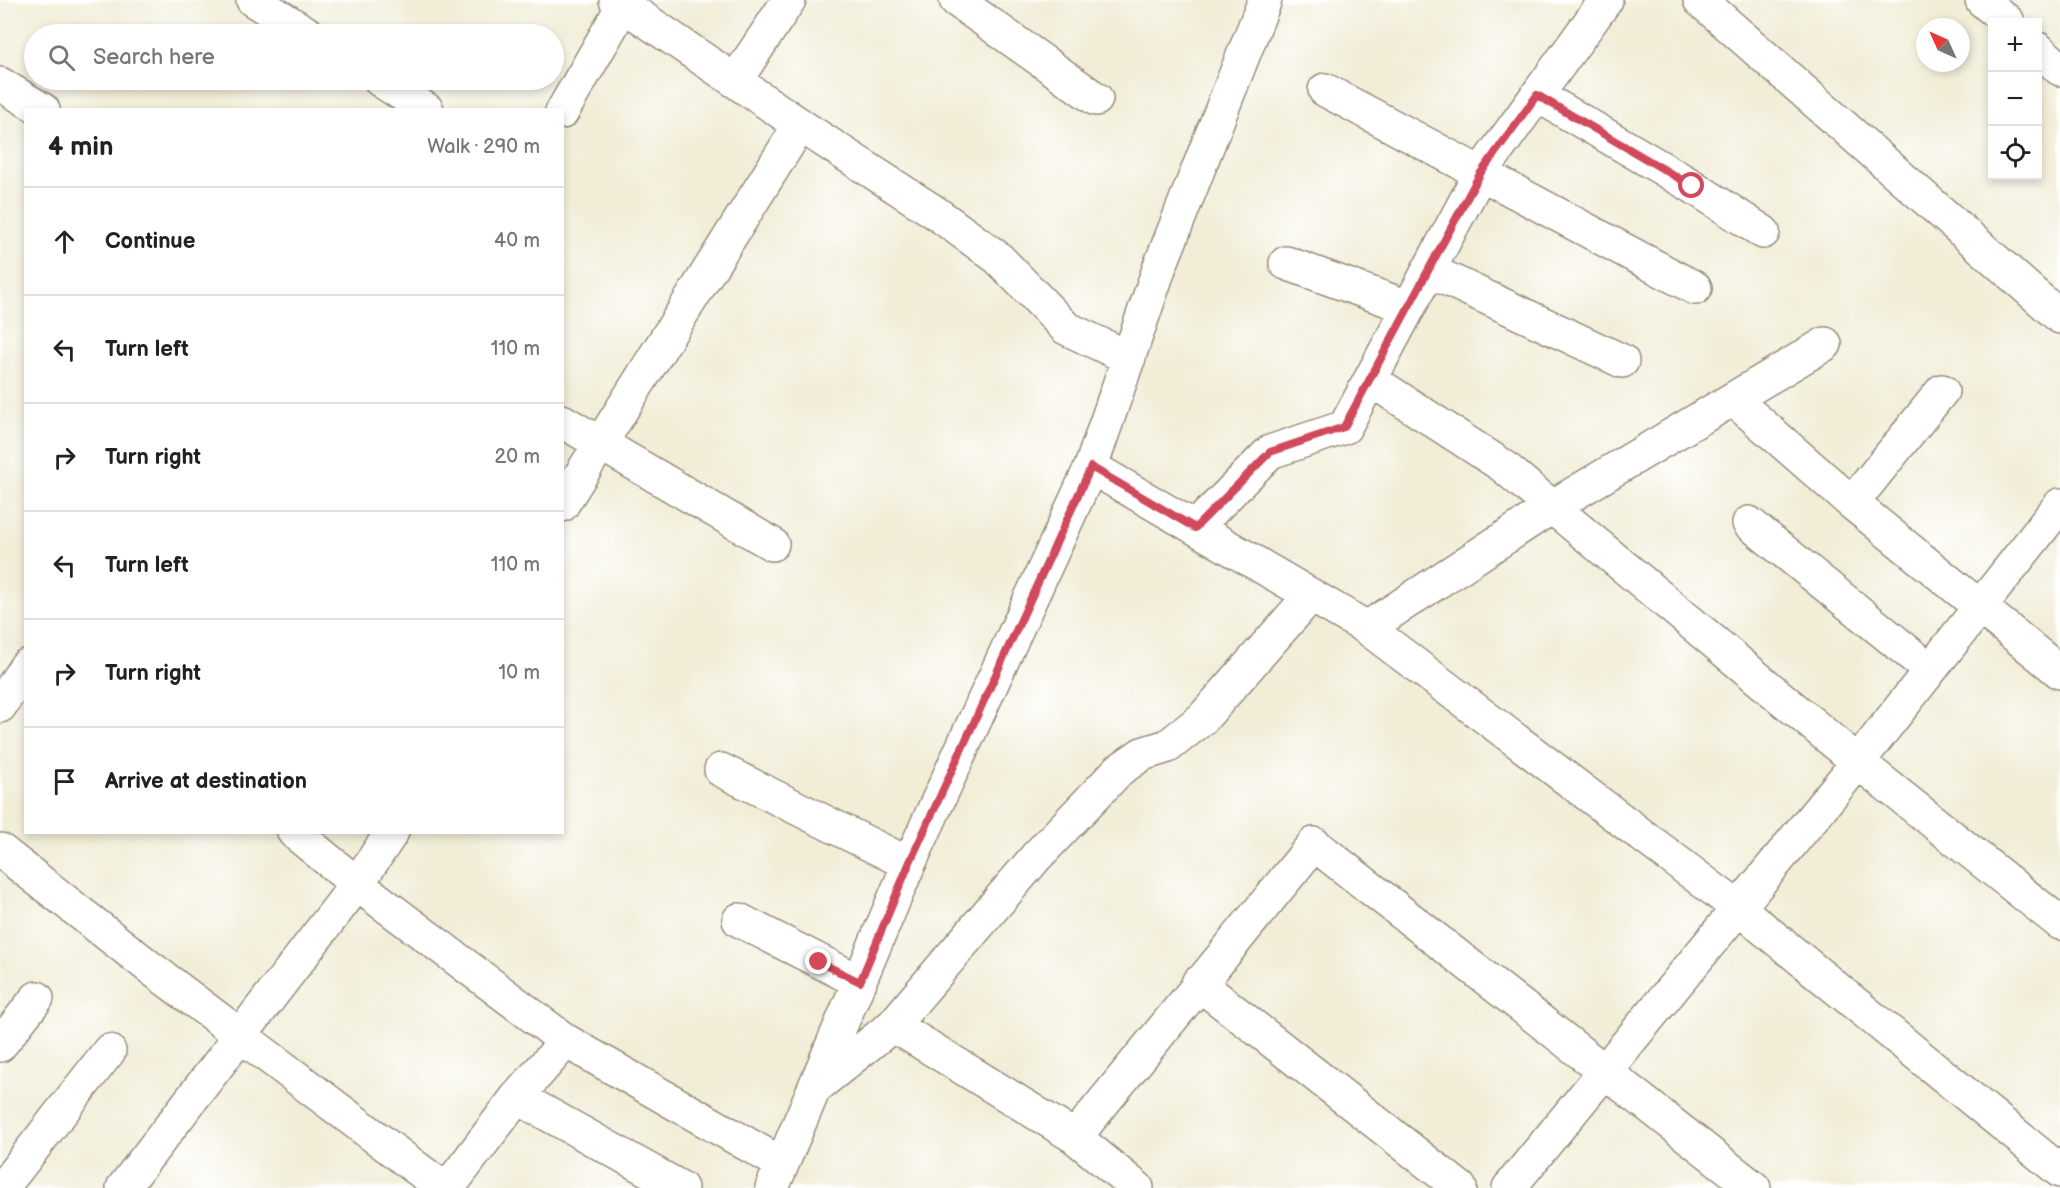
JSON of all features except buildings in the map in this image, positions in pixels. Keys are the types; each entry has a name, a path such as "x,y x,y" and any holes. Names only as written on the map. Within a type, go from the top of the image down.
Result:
{"street":[{"path":"253,0 292,24"},
{"path":"735,81 789,0"},
{"path":"956,0 1096,99"},
{"path":"296,834 357,884 566,1041 777,1176 909,864 1091,467 1160,266 1265,0"},
{"path":"1195,528 1270,452 1344,427 1480,174 1606,0"},
{"path":"1700,0 2060,317"},
{"path":"564,108 620,2 800,125 936,213 998,258 1066,328 1129,358"},
{"path":"2042,53 2060,69"},
{"path":"0,84 40,108"},
{"path":"396,90 424,108"},
{"path":"1325,90 1695,288"},
{"path":"1537,95 1692,186 1763,232"},
{"path":"564,502 599,442 800,125"},
{"path":"1286,263 1408,307"},
{"path":"1428,270 1622,361"},
{"path":"1366,628 1550,508 1825,344"},
{"path":"1371,380 1495,460 1858,762 2060,923"},
{"path":"1852,503 1942,391"},
{"path":"1733,399 1852,503 2060,672"},
{"path":"564,422 772,544"},
{"path":"1091,467 1366,628 1737,907 2060,1171"},
{"path":"1509,1188 1858,762 1929,669 2060,506"},
{"path":"1749,523 1929,669"},
{"path":"813,1089 893,1025 1036,857 1119,770 1142,753 1168,746 1203,718 1311,595"},
{"path":"0,706 24,669"},
{"path":"721,770 909,864"},
{"path":"139,1182 242,1035 357,884 391,834"},
{"path":"1075,1137 1198,983 1314,844 1754,1188"},
{"path":"0,850 443,1188"},
{"path":"739,920 860,982"},
{"path":"1198,983 1460,1188"},
{"path":"0,1045 37,998"},
{"path":"893,1025 1075,1137 1137,1188"},
{"path":"448,1188 518,1097 566,1041"},
{"path":"2,1188 109,1051"},
{"path":"518,1097 681,1188"}],"route":[{"path":"819,962 860,982 909,864 1091,467 1195,528 1270,452 1344,427 1480,174 1537,95 1692,186"}]}
